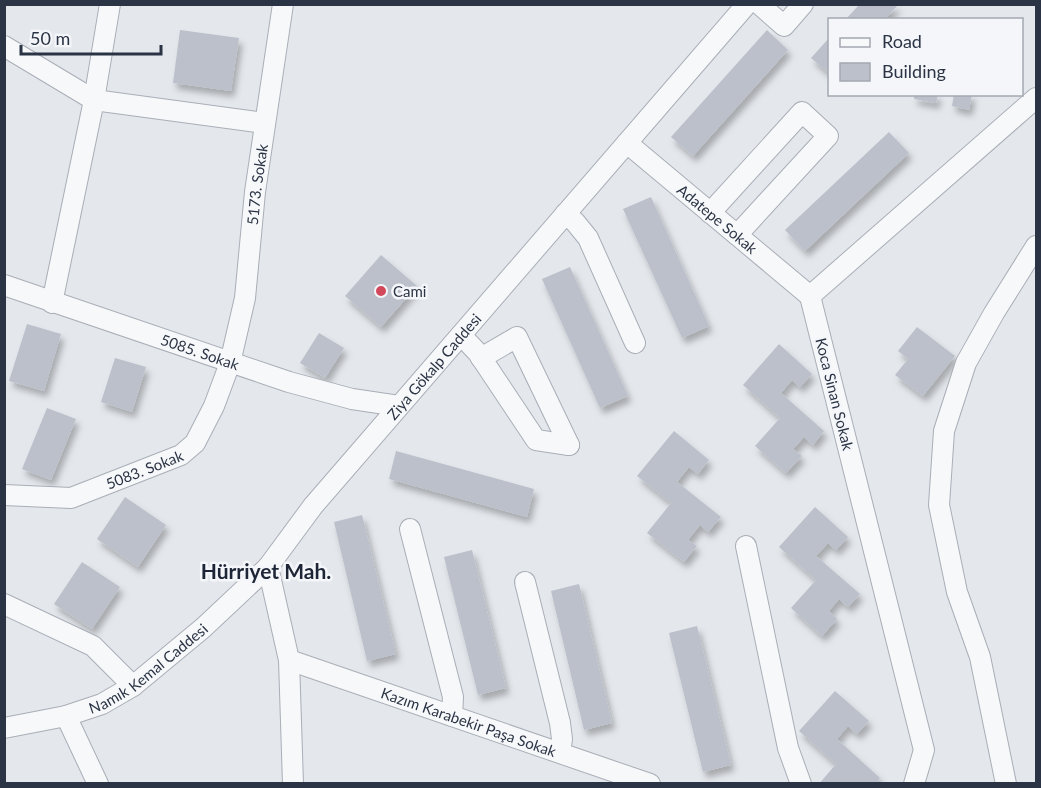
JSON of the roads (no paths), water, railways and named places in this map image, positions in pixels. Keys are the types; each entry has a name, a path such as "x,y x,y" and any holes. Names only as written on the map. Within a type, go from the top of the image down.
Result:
{"street":[{"path":"51,303 94,100 110,4"},
{"name":"5173. Sokak","path":"230,363 245,298 255,192 283,4"},
{"name":"Ziya Gökalp Caddesi","path":"268,567 313,506 747,4"},
{"path":"759,4 784,26 803,4"},
{"path":"4,46 94,100 265,123"},
{"path":"810,296 1036,98"},
{"path":"710,213 802,112 828,136 737,235"},
{"name":"Adatepe Sokak","path":"627,143 810,296"},
{"path":"565,214 576,222 588,238 635,344"},
{"path":"1006,783 980,657 957,592 939,505 944,431 966,363 1036,246"},
{"name":"5085. Sokak","path":"4,285 230,363 352,399 399,406"},
{"name":"Koca Sinan Sokak","path":"810,296 924,750 914,783"},
{"path":"461,336 481,357 537,440 569,446 517,337 481,357"},
{"name":"5083. Sokak","path":"4,495 70,498 181,455 195,443 230,363"},
{"path":"410,529 453,698 452,716"},
{"path":"746,546 788,748 801,783"},
{"path":"268,567 289,660 293,783"},
{"name":"Namık Kemal Caddesi","path":"4,728 66,716 102,704 133,686 203,628 268,567"},
{"path":"525,582 560,723 562,740 560,752"},
{"path":"4,604 93,646 133,686"},
{"name":"Kazım Karabekir Paşa Sokak","path":"289,660 651,783"},
{"path":"66,716 98,783"}],"place":[{"name":"Cami","path":"381,291"}],"district":[{"name":"Hürriyet Mah.","path":"266,570"}]}
